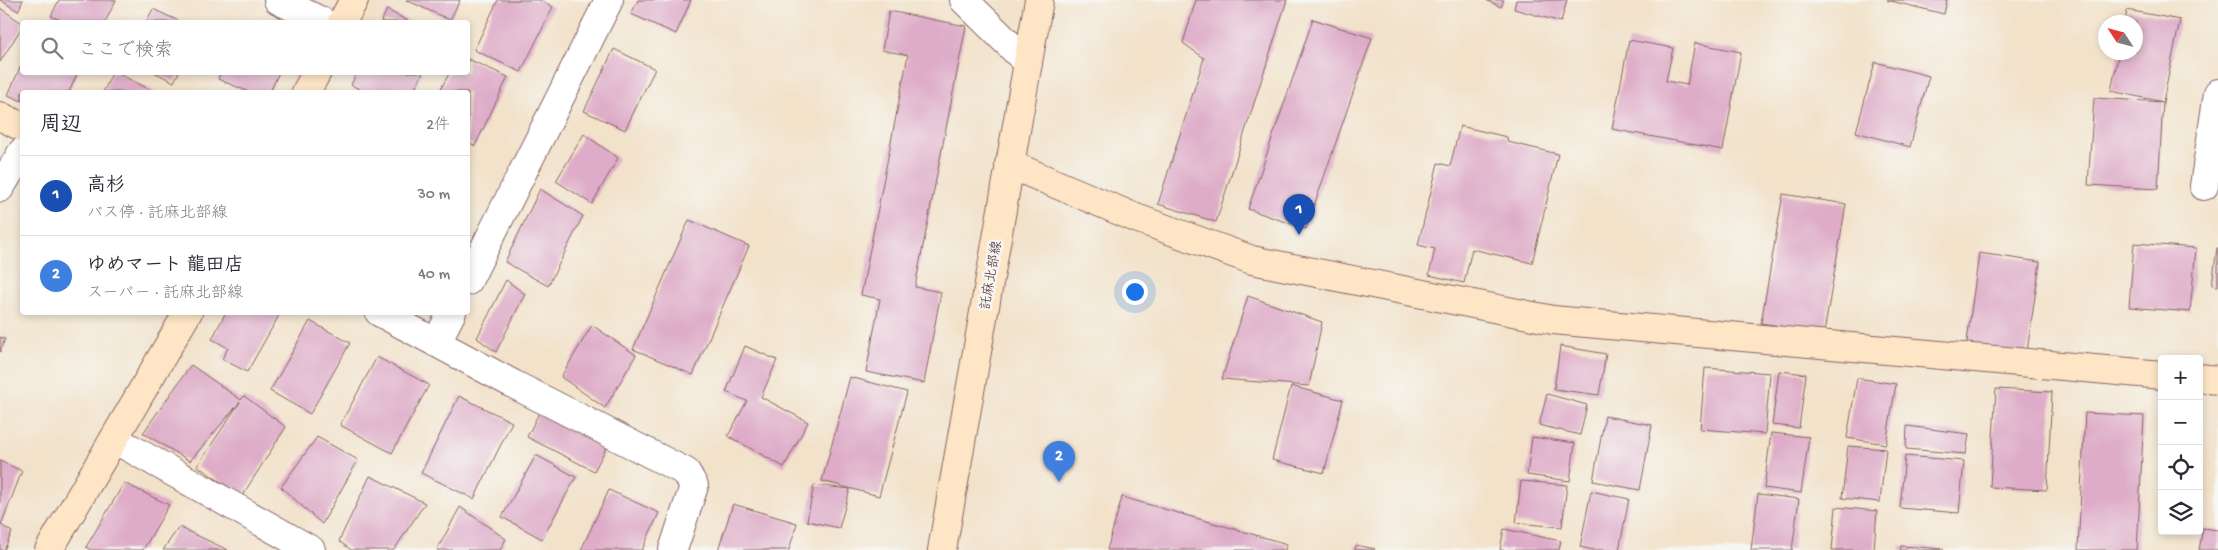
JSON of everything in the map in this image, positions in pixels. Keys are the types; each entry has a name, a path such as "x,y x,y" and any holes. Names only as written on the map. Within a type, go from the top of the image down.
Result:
{"street":[{"path":"278,0 319,20"},
{"path":"343,20 354,0"},
{"path":"470,277 610,0"},
{"path":"964,0 1028,63"},
{"name":"託麻北部線","path":"942,550 1039,0"},
{"path":"307,90 315,75"},
{"path":"2204,186 2218,93"},
{"path":"0,116 20,126"},
{"path":"0,188 20,155"},
{"path":"1009,164 1136,218 1252,260 1553,320 2158,375"},
{"path":"49,550 186,315"},
{"path":"385,315 513,384 686,472 694,486 673,550"},
{"path":"436,343 450,315"},
{"path":"2203,378 2218,380"},
{"path":"114,439 311,550"}],"building":[{"path":"0,0 23,0 18,11"},
{"path":"59,0 116,0 106,20 60,20 51,16"},
{"path":"406,0 460,0 450,20"},
{"path":"498,0 540,0 553,7 521,72 474,50"},
{"path":"638,0 691,0 676,34 631,14"},
{"path":"1196,0 1287,0 1216,222 1158,204 1204,58 1183,43"},
{"path":"1486,0 1504,0 1501,7"},
{"path":"1516,0 1567,0 1561,22 1514,9"},
{"path":"1887,0 1947,0 1944,14"},
{"path":"0,8 20,22 20,30 0,62"},
{"path":"153,9 177,20 147,20"},
{"path":"387,10 406,20 382,20"},
{"path":"2127,10 2180,20 2163,102 2111,91 2117,60 2143,60 2143,15 2126,15"},
{"path":"889,11 966,26 915,287 941,292 924,383 866,372 880,299 861,295 908,55 882,50"},
{"path":"1313,19 1372,38 1306,229 1248,209"},
{"path":"1629,40 1673,48 1666,81 1687,85 1695,43 1741,52 1723,150 1612,129"},
{"path":"614,49 655,69 625,130 584,111"},
{"path":"470,60 508,77 475,146 470,143 470,90 440,90 448,75 470,75"},
{"path":"1875,62 1929,76 1910,147 1856,132"},
{"path":"20,68 20,75 77,75 70,90 20,90 20,100 8,95"},
{"path":"112,75 121,75 151,90 104,90"},
{"path":"160,75 178,75 174,82"},
{"path":"220,75 278,75 271,90 244,90 218,79"},
{"path":"356,75 422,75 414,90 362,90 351,85"},
{"path":"2094,98 2163,102 2158,189 2088,185"},
{"path":"1460,126 1507,137 1508,142 1558,154 1532,263 1472,249 1464,283 1429,275 1435,249 1418,245 1438,163 1450,166"},
{"path":"584,134 618,158 592,204 556,181"},
{"path":"540,189 583,216 548,286 505,262"},
{"path":"1783,194 1846,204 1824,333 1761,323"},
{"path":"689,220 749,246 693,375 633,349"},
{"path":"2134,243 2196,248 2190,312 2129,307"},
{"path":"2218,248 2218,286 2212,285"},
{"path":"1979,253 2040,262 2026,358 1966,349"},
{"path":"506,280 525,294 496,352 477,338"},
{"path":"1248,296 1322,322 1309,386 1222,379"},
{"path":"224,315 279,315 247,372 222,359 228,348 212,339"},
{"path":"310,321 350,343 310,414 270,391"},
{"path":"592,325 636,355 605,408 561,377"},
{"path":"0,337 5,339 0,352"},
{"path":"745,346 777,360 761,397 808,422 784,467 728,436 747,401 726,392"},
{"path":"1560,346 1606,354 1599,395 1554,389"},
{"path":"377,357 429,385 392,453 340,425"},
{"path":"191,365 241,400 244,396 286,427 242,496 197,466 240,402 190,461 143,433"},
{"path":"1705,368 1770,373 1765,434 1700,429"},
{"path":"1779,371 1806,374 1799,428 1772,425"},
{"path":"850,377 907,392 879,496 822,481"},
{"path":"1857,378 1896,384 1886,444 1847,438"},
{"path":"1291,386 1343,400 1324,473 1272,460"},
{"path":"1996,389 2052,392 2047,490 1990,487"},
{"path":"1547,394 1587,405 1580,435 1539,425"},
{"path":"459,396 512,422 474,499 421,473"},
{"path":"540,411 608,445 594,471 527,437"},
{"path":"2085,413 2144,416 2137,550 2078,550"},
{"path":"1605,416 1652,425 1640,490 1593,481"},
{"path":"1907,426 1969,434 1966,454 1906,449"},
{"path":"1771,433 1809,437 1801,493 1764,488"},
{"path":"317,437 358,460 322,524 281,487"},
{"path":"1532,437 1575,443 1570,481 1527,475"},
{"path":"1848,446 1886,449 1880,502 1842,498"},
{"path":"536,455 576,477 542,539 502,517"},
{"path":"1905,456 1964,461 1959,513 1900,508"},
{"path":"0,461 22,471 1,525 12,532 4,550 0,550"},
{"path":"370,476 425,503 394,550 351,550 339,541"},
{"path":"1521,481 1567,485 1562,527 1516,523"},
{"path":"124,483 169,505 143,550 90,550 86,547"},
{"path":"814,485 850,489 839,528 807,521"},
{"path":"609,490 659,513 642,550 581,550"},
{"path":"1591,491 1629,499 1619,550 1593,550 1580,547"},
{"path":"1758,494 1799,499 1792,550 1751,550"},
{"path":"1122,497 1287,544 1285,550 1107,550"},
{"path":"733,504 797,523 789,550 718,550"},
{"path":"460,507 506,539 500,550 437,550"},
{"path":"1836,507 1877,511 1874,550 1832,550"},
{"path":"179,527 228,550 163,550"},
{"path":"2203,528 2218,530 2218,550 2199,550"},
{"path":"1504,529 1561,541 1559,550 1500,550"},
{"path":"1356,545 1375,549 1355,550"},
{"path":"1901,546 1944,549 1944,550 1900,550"}],"place":[{"name":"高杉","path":"1299,235"},
{"name":"ゆめマート 龍田店","path":"1059,482"}]}
